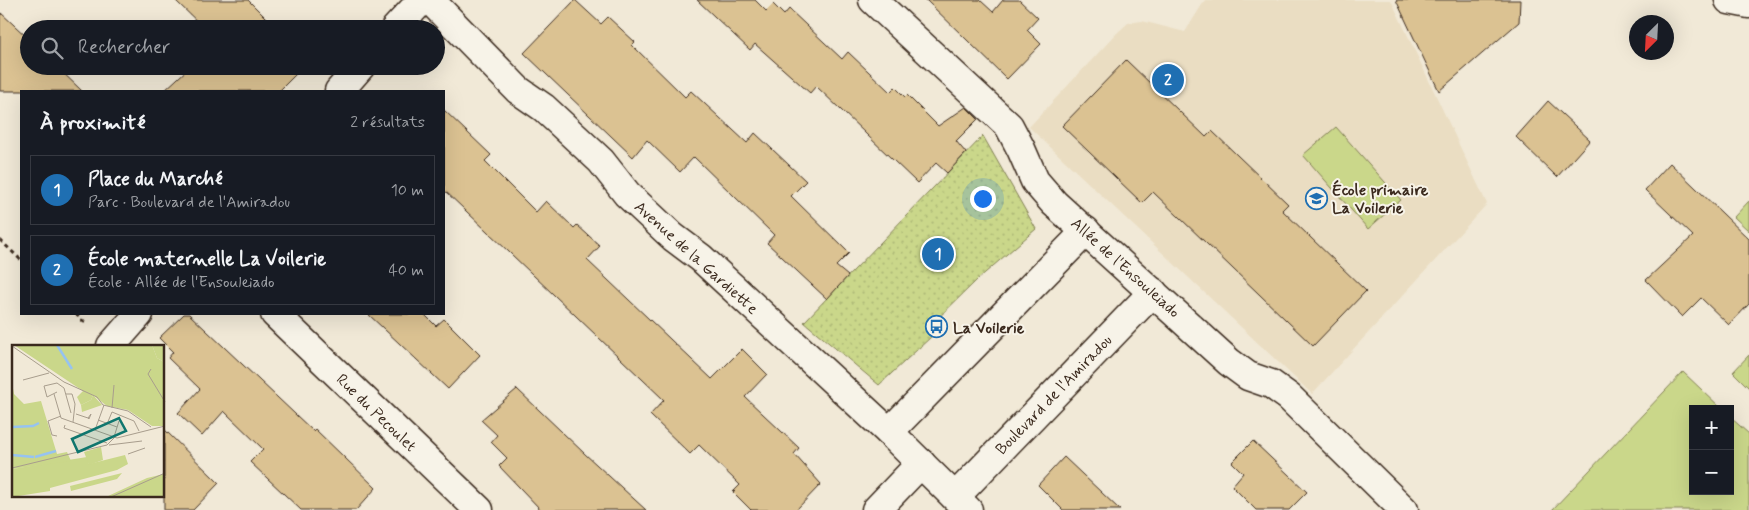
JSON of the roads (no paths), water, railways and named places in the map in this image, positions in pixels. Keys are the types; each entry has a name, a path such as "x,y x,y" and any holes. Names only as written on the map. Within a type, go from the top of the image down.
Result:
{"street":[{"path":"403,20 422,0"},
{"name":"Avenue de la Gardiette","path":"430,0 518,90 544,108 601,161 627,194 674,237 701,258 889,432 962,504"},
{"name":"Allée de l'Ensouleiado","path":"873,0 1009,126 1035,181 1054,203 1229,362 1248,376 1272,384 1289,397 1404,510"},
{"path":"1729,0 1749,4"},
{"path":"339,90 353,75"},
{"path":"889,432 1086,231"},
{"name":"Boulevard de l'Amiradou","path":"962,504 1153,292"},
{"path":"112,345 138,315"},
{"name":"Rue du Pecoulet","path":"276,315 463,505"},
{"path":"876,510 921,463"}],"place":[{"name":"École maternelle La Voilerie","path":"1168,80"},
{"name":"École primaire La Voilerie","path":"1316,198"},
{"name":"Place du Marché","path":"938,254"},
{"name":"La Voilerie","path":"937,327"}]}
